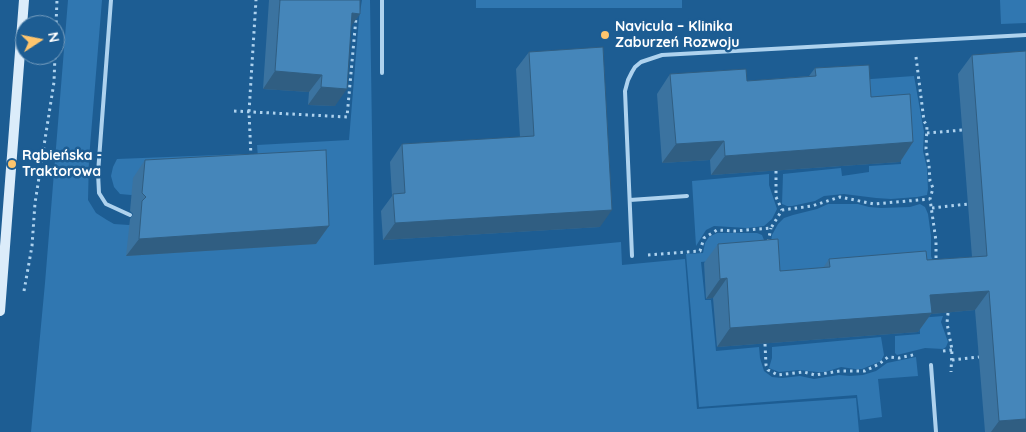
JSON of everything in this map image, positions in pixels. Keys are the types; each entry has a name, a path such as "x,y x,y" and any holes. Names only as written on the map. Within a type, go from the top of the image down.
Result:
{"street":[{"path":"0,311 24,0"}],"lane":[{"path":"111,0 98,173 99,193 106,204 130,215"},
{"path":"382,0 382,73"},
{"path":"632,256 625,91 635,67 662,54 1026,35"},
{"path":"630,200 687,196"},
{"path":"930,365 936,432"}],"path":[{"path":"56,15 57,0"},
{"path":"251,161 250,112 256,0"},
{"path":"234,111 347,117 358,10"},
{"path":"925,55 916,55 927,133 926,150 930,181 933,188 930,199 936,241 936,262"},
{"path":"23,300 32,246 55,65"},
{"path":"927,133 963,130"},
{"path":"776,171 776,197 782,210"},
{"path":"782,210 812,206 840,196 874,204 930,199"},
{"path":"932,208 968,204"},
{"path":"768,248 771,228 782,210"},
{"path":"671,253 700,251 704,238 717,230 735,231 771,228"},
{"path":"948,313 947,323 952,350 951,375"},
{"path":"765,344 768,370 778,375 804,372 815,376 840,371 865,371 888,357 899,358 923,352"},
{"path":"942,351 952,350"},
{"path":"952,360 979,357"}],"shaded area":[{"path":"68,0 102,0 89,159 88,200 96,213 114,224 129,225 259,171 257,145 349,140 359,18 362,0 370,0 374,265 621,242 622,265 685,259 697,409 856,398 859,432 31,432 63,65 65,65"},
{"path":"476,0 682,0 682,8 476,8"},
{"path":"1000,0 1026,0 1026,23 1001,24"},
{"path":"914,76 924,132 923,151 927,168 927,195 891,199 844,194 824,196 815,201 792,206 782,204 783,174 841,168 842,176 869,172 869,166 901,164 898,111 859,114 857,80"},
{"path":"244,154 245,171 131,195 120,194 114,187 111,176 117,159"},
{"path":"769,174 769,185 777,209 772,219 764,226 747,228 714,226 706,230 696,246 692,181"},
{"path":"828,204 858,204 881,208 910,207 920,204 925,207 928,214 931,256 935,268 772,286 770,248 772,235 778,224 784,218"},
{"path":"717,233 757,233 762,235 764,240 763,256 701,262 705,300 711,300 716,351 759,347 764,371 772,377 800,376 814,379 839,375 863,375 876,371 887,363 916,357 918,376 878,379 882,417 860,420 857,395 699,407 686,254 703,253 705,243 709,237"},
{"path":"943,316 941,322 948,342 946,347 943,349 925,348 897,355 895,353 895,336 920,334 919,318"},
{"path":"881,337 884,355 881,361 862,369 841,367 825,372 799,370 779,372 769,368 772,358 772,347"}],"building":[{"path":"280,0 360,0 360,14 352,13 347,89 321,87 322,75 275,71"},
{"path":"603,47 612,210 395,223 393,194 405,193 402,144 534,136 529,52"},
{"path":"1026,51 1026,419 999,421 989,291 930,295 932,313 730,328 727,278 720,279 718,244 778,239 780,271 830,267 829,259 926,251 927,260 987,256 972,55"},
{"path":"869,65 871,97 910,94 913,142 725,156 724,141 676,144 670,74 746,69 747,81 816,76 815,68"},
{"path":"326,150 329,226 139,239 142,201 146,197 142,193 145,160"}],"place":[{"name":"Navicula – Klinika Zaburzeń Rozwoju","path":"605,35"},
{"name":"Rąbieńska - Traktorowa","path":"12,164"}]}
